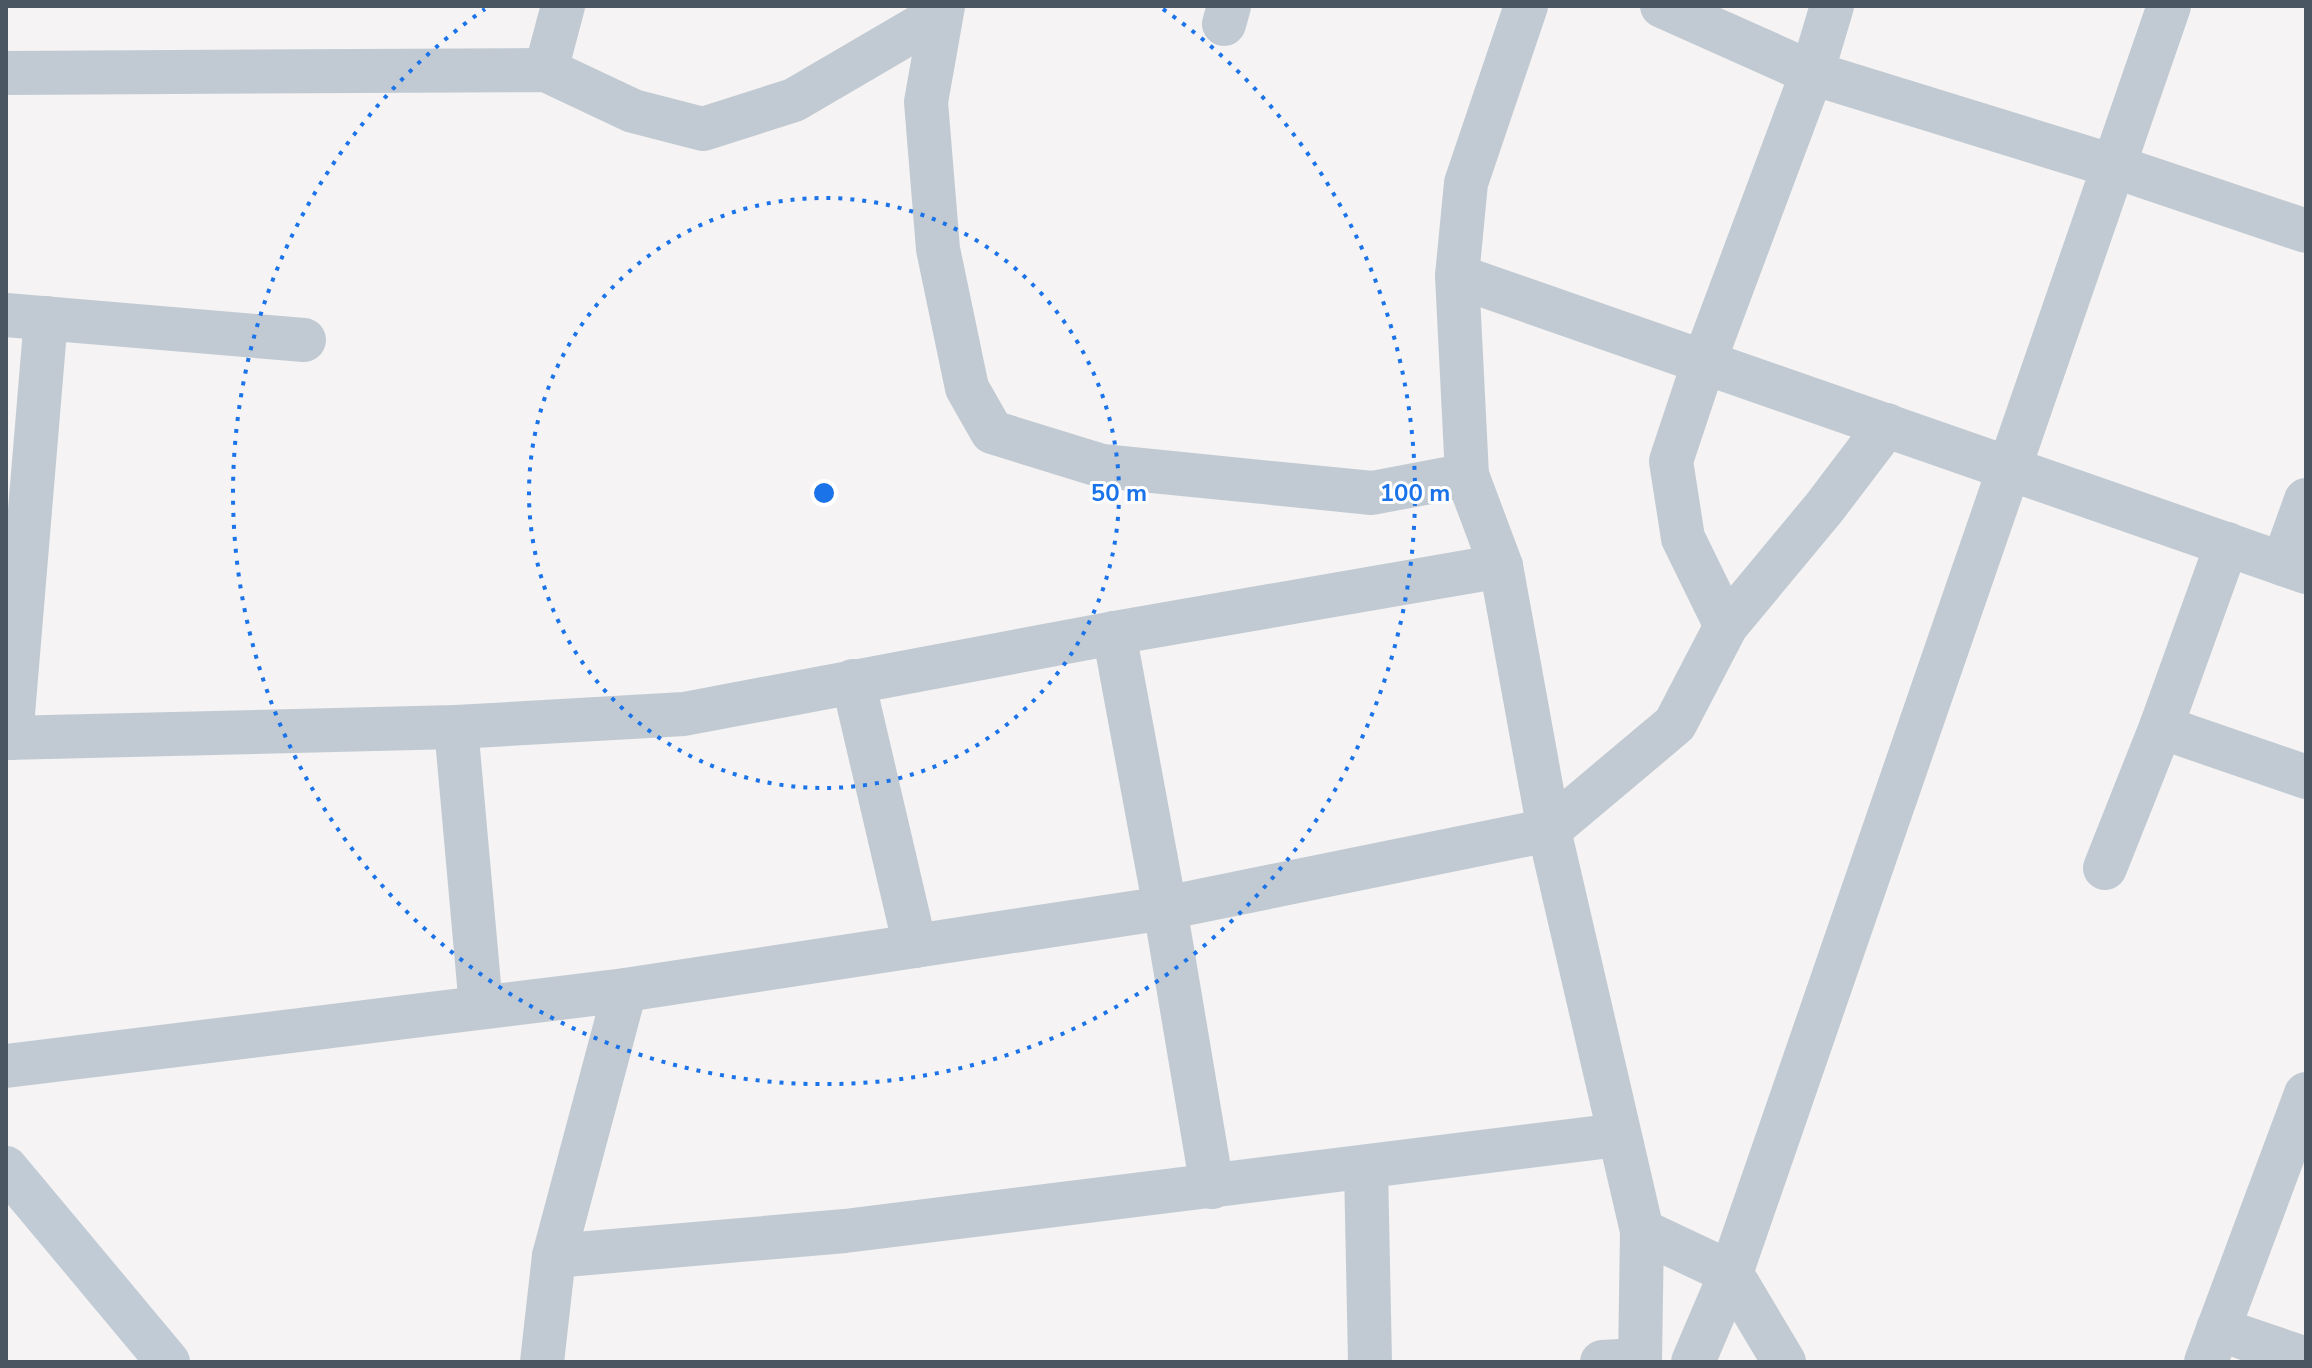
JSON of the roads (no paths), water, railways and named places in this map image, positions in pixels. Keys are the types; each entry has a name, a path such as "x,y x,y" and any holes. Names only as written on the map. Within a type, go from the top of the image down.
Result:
{"main road":[{"path":"6,1168 168,1362"}],"street":[{"path":"546,70 563,6"},
{"path":"1526,6 1466,183 1457,276 1467,475 1501,566 1549,830 1642,1231 1627,1361"},
{"path":"1662,6 1812,73 2113,166 2306,231"},
{"path":"1726,626 1683,538 1671,461 1704,362 1812,73 1832,6"},
{"path":"1693,1362 1731,1273 2169,6"},
{"path":"6,73 546,70 633,111 703,129 794,100 942,10"},
{"path":"942,10 926,102 938,249 967,388 992,432 1102,466 1372,493 1467,475"},
{"path":"1457,276 2294,568 2306,500"},
{"path":"304,340 26,316 8,738 456,727 684,714 1114,633 1501,566"},
{"path":"6,1066 625,990 1165,908 1549,830 1675,724 1726,626 1824,508 1887,425"},
{"path":"2105,868 2161,727 2227,544"},
{"path":"1114,633 1212,1187"},
{"path":"853,681 915,946"},
{"path":"456,727 481,1007"},
{"path":"2161,727 2306,777"},
{"path":"542,1362 554,1256 625,990"},
{"path":"2306,1094 2212,1346 2306,1359"},
{"path":"554,1256 845,1231 1618,1135"},
{"path":"1366,1167 1370,1362"},
{"path":"1642,1231 1731,1273 1784,1362"}]}
